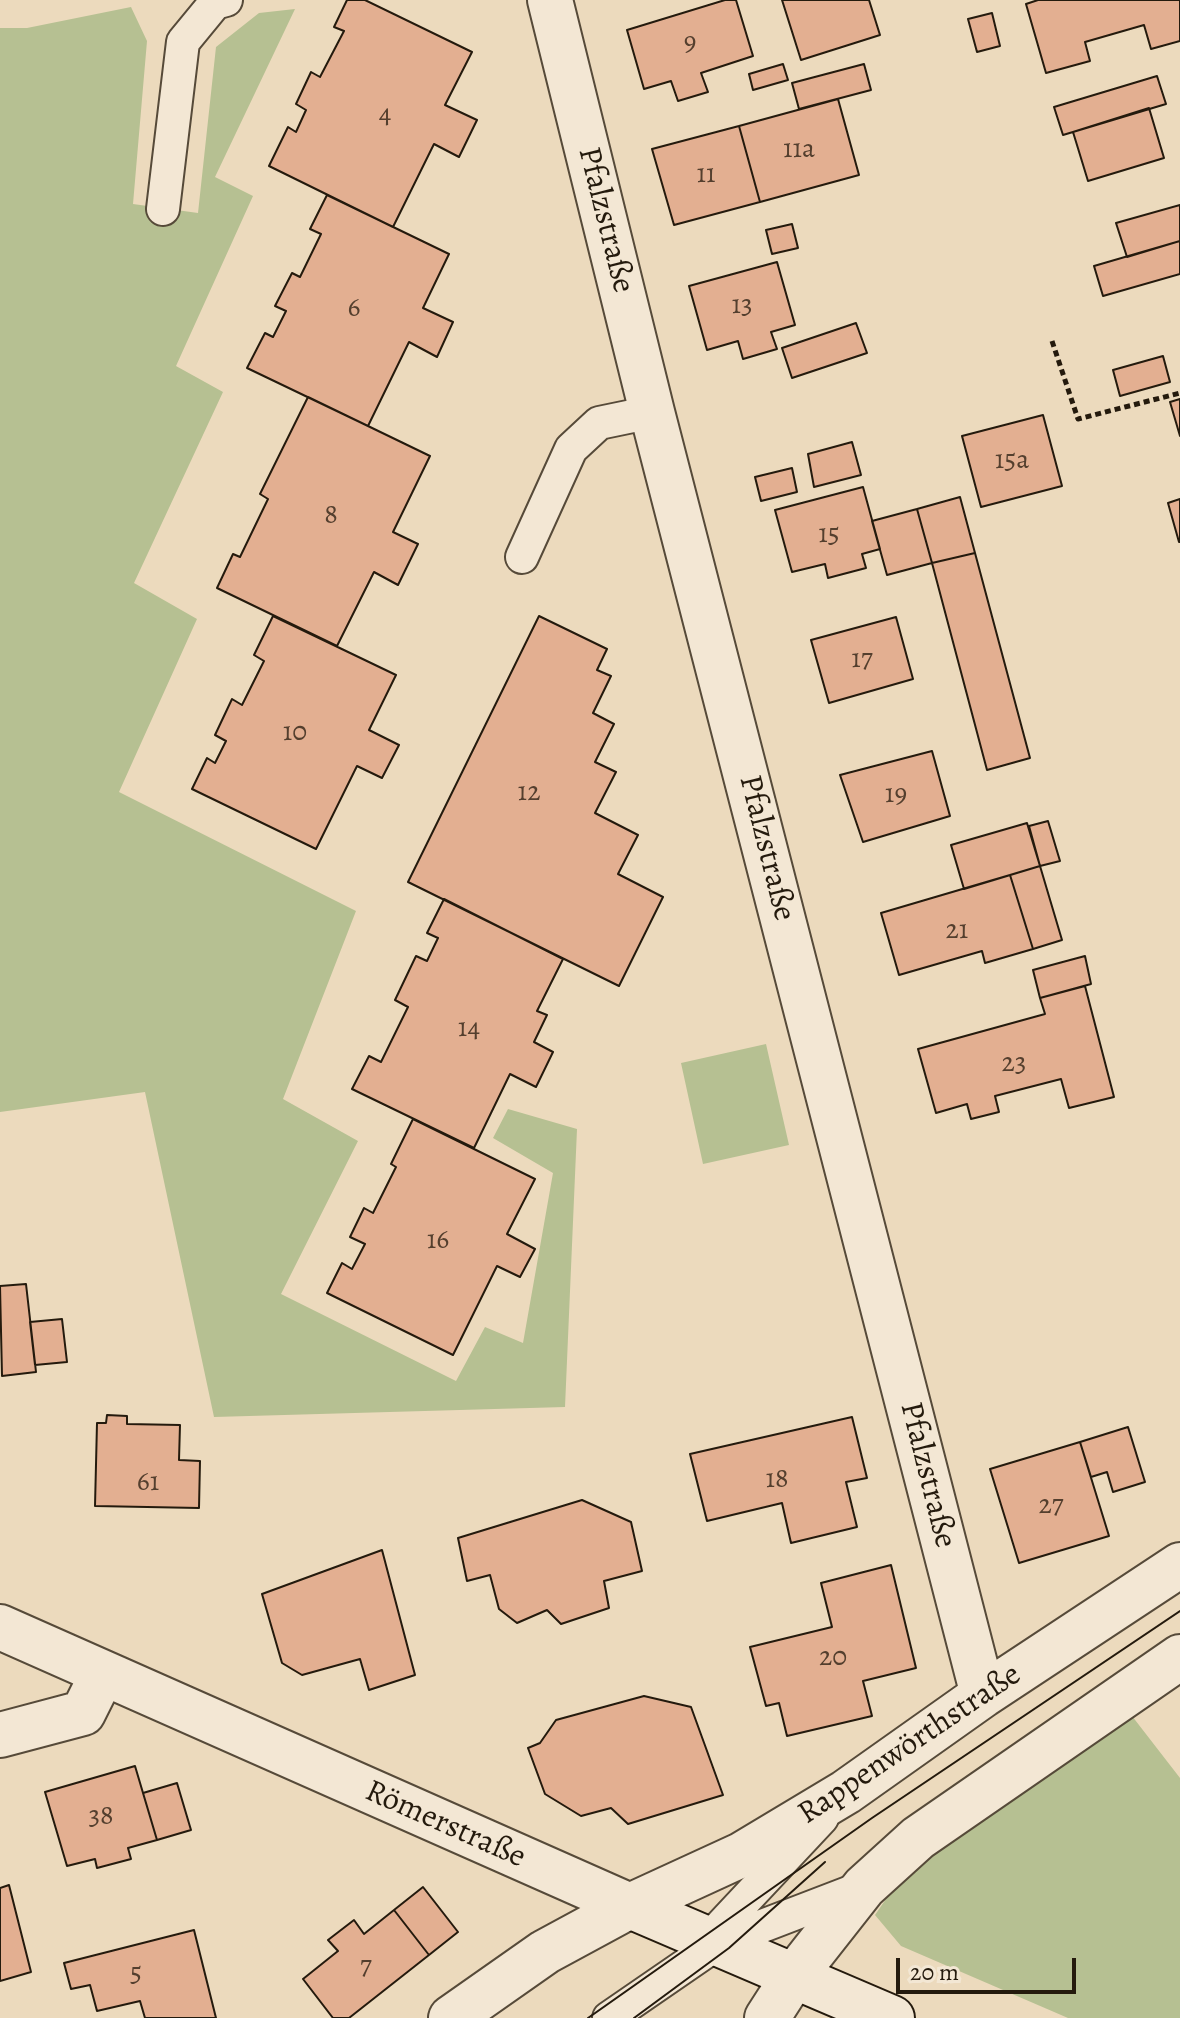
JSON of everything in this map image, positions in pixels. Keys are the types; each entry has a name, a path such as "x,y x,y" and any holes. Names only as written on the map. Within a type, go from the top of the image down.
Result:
{"street":[{"name":"Pfalzstraße","path":"550,0 652,412 983,1695"},
{"name":"Rappenwörthstraße","path":"451,2018 545,1952 630,1906 741,1855 846,1792 983,1695 1180,1565"},
{"name":"Römerstraße","path":"0,1627 630,1906 705,1948 794,1976 892,2018"},
{"path":"767,2018 794,1976 864,1887 918,1838 1180,1657"},
{"path":"0,1735 83,1713 103,1673"},
{"path":"732,2018 794,1976"}],"lane":[{"path":"163,209 183,42 215,3 226,0"},
{"path":"522,557 571,449 599,423 652,412"},
{"path":"609,2018 705,1948 846,1792"},
{"path":"705,1948 864,1887"}],"path":[{"path":"1052,341 1078,419 1180,393"}],"green space":[{"path":"131,7 147,41 133,204 198,213 216,47 259,13 295,9 215,177 253,196 176,366 223,392 134,583 197,619 119,792 356,911 283,1099 358,1141 281,1294 456,1381 485,1327 523,1343 553,1173 493,1138 508,1109 577,1129 565,1407 214,1417 145,1092 0,1112 0,28 27,28"},
{"path":"766,1044 789,1145 703,1164 681,1063"},
{"path":"1132,1716 1180,1778 1180,2018 1068,2018 901,1946 875,1915 901,1877"}],"building":[{"path":"347,0 365,0 472,52 445,105 477,120 459,157 434,144 393,227 269,166 288,127 296,132 306,110 296,104 311,72 320,77 344,31 334,27"},
{"path":"725,0 736,0 753,56 701,73 708,92 678,101 671,81 644,89 627,30"},
{"path":"782,0 869,0 880,35 801,60"},
{"path":"1038,0 1180,0 1180,41 1151,49 1144,25 1085,42 1090,61 1046,73 1026,4"},
{"path":"992,13 1000,46 977,52 968,19"},
{"path":"783,64 788,80 753,90 749,74"},
{"path":"864,64 871,90 799,109 792,83"},
{"path":"1157,76 1166,104 1063,135 1054,107"},
{"path":"838,99 859,175 760,202 739,126"},
{"path":"1149,108 1164,158 1088,181 1073,132"},
{"path":"739,126 760,202 674,225 652,149"},
{"path":"327,195 449,254 423,308 453,322 437,357 409,342 368,426 247,368 265,333 273,337 286,311 275,306 292,273 300,277 321,234 310,229"},
{"path":"1180,205 1180,241 1127,257 1116,223"},
{"path":"792,224 798,248 772,254 766,230"},
{"path":"1180,241 1180,274 1103,296 1094,266"},
{"path":"777,262 795,325 771,332 777,349 743,359 738,341 707,350 689,286"},
{"path":"856,323 867,353 792,378 782,348"},
{"path":"1163,356 1170,382 1120,396 1113,370"},
{"path":"308,397 430,456 393,532 418,544 398,585 374,572 337,646 217,588 233,554 240,557 268,499 260,494"},
{"path":"1180,399 1180,436 1170,402"},
{"path":"1043,415 1062,486 981,507 962,436"},
{"path":"852,442 861,475 814,487 808,454"},
{"path":"792,468 797,492 761,501 755,477"},
{"path":"863,487 880,549 862,554 866,568 828,578 825,564 792,572 775,510"},
{"path":"960,497 975,553 932,563 917,509"},
{"path":"1180,499 1180,542 1179,542 1168,503"},
{"path":"917,509 932,563 887,575 872,521"},
{"path":"975,553 1030,758 987,770 932,563"},
{"path":"273,616 396,675 369,730 399,745 382,778 357,766 316,849 192,789 207,758 215,763 226,741 215,735 232,699 242,705 264,661 254,655"},
{"path":"539,616 607,649 597,670 611,676 593,713 614,724 595,762 616,772 595,813 638,835 618,874 663,897 619,986 408,882"},
{"path":"896,617 913,679 829,703 811,640"},
{"path":"932,751 950,816 863,842 840,775"},
{"path":"1048,821 1060,861 1040,866 1029,826"},
{"path":"1027,823 1040,866 964,889 951,845"},
{"path":"1040,866 1062,940 1033,949 1010,875"},
{"path":"1010,875 1033,949 985,963 982,951 899,975 881,913"},
{"path":"444,899 563,959 537,1011 547,1015 534,1042 553,1052 536,1087 510,1074 474,1148 352,1089 369,1056 381,1062 408,1007 395,1000 416,956 427,961 438,938 427,933"},
{"path":"1085,956 1091,984 1040,998 1033,970"},
{"path":"1085,986 1114,1097 1069,1108 1061,1079 995,1096 999,1112 971,1119 967,1104 936,1113 918,1049 1045,1014 1040,998"},
{"path":"413,1119 535,1179 507,1234 535,1249 520,1277 497,1266 453,1355 327,1293 342,1263 352,1269 365,1244 350,1237 364,1208 373,1213 396,1167 391,1164"},
{"path":"26,1284 36,1372 2,1376 0,1286"},
{"path":"62,1319 67,1362 35,1365 30,1322"},
{"path":"107,1415 127,1416 127,1424 180,1425 179,1460 200,1461 199,1508 95,1506 97,1423 106,1423"},
{"path":"852,1417 867,1478 846,1482 857,1527 791,1543 782,1503 707,1521 690,1454"},
{"path":"1128,1427 1145,1482 1113,1492 1107,1472 1091,1477 1080,1442"},
{"path":"1080,1442 1109,1536 1019,1563 990,1469"},
{"path":"582,1500 631,1522 642,1571 604,1581 609,1608 561,1624 547,1610 517,1623 499,1609 490,1575 467,1581 458,1538"},
{"path":"382,1550 415,1675 369,1690 360,1659 302,1675 282,1663 262,1594"},
{"path":"891,1565 916,1668 863,1681 872,1716 787,1736 779,1703 766,1706 750,1647 832,1627 821,1583"},
{"path":"644,1696 691,1707 723,1795 628,1824 611,1808 581,1816 545,1794 528,1748 540,1743 556,1720"},
{"path":"135,1766 157,1840 128,1848 131,1859 97,1868 95,1859 67,1866 45,1792"},
{"path":"177,1783 191,1830 157,1840 143,1793"},
{"path":"9,1885 31,1972 0,1981 0,1888"},
{"path":"423,1887 458,1932 429,1955 394,1910"},
{"path":"394,1910 429,1955 349,2018 333,2018 303,1979 338,1951 328,1940 354,1920 364,1934"},
{"path":"194,1930 216,2018 145,2018 140,2001 97,2011 90,1985 71,1989 64,1963"}],"tram line":[{"path":"588,2018 872,1818 1180,1611"},
{"path":"634,2018 729,1948 825,1862"}]}
